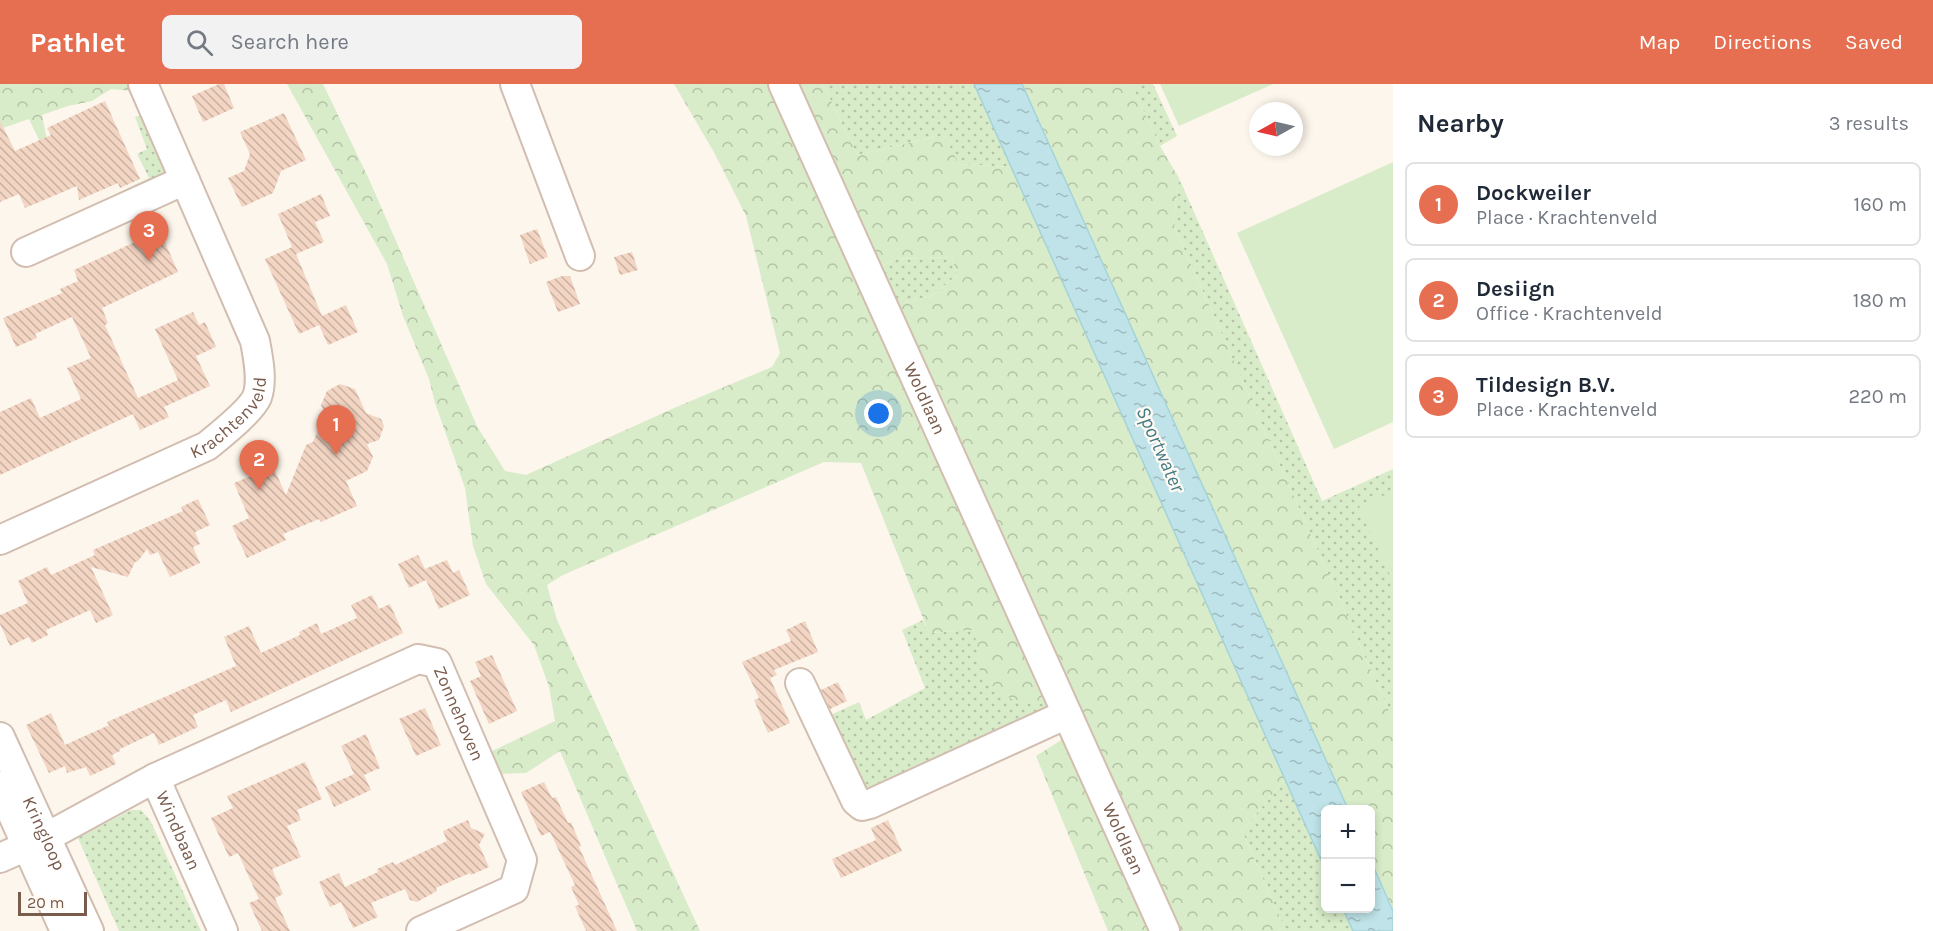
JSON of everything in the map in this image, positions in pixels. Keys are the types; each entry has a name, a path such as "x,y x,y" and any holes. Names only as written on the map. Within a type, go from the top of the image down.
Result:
{"street":[{"name":"Krachtenveld","path":"0,540 207,446 233,424 257,397 260,367 255,341 143,84"},
{"path":"515,84 580,256"},
{"name":"Woldlaan","path":"783,84 1165,931"},
{"path":"26,252 185,180"},
{"name":"Zonnehoven","path":"155,778 418,659 437,663 522,860 514,889 421,931"},
{"path":"800,683 856,801 862,806 1067,714"},
{"name":"Kringloop","path":"0,737 65,931"},
{"name":"Windbaan","path":"0,858 155,778 224,931"},
{"name":"Kringloop","path":"0,786 36,841 89,931"}],"green space":[{"path":"0,84 129,84 133,91 111,89 92,101 42,115 47,140 41,144 29,119 0,129"},
{"path":"287,84 323,84 368,177 477,426 505,471 526,475 674,408 772,367 780,353 746,216 715,154 674,84 769,84 865,300 882,325 1043,682 1046,704 1011,699 982,678 974,630 929,633 861,463 824,462 563,575 547,585 557,620 700,931 637,931 560,751 526,773 492,774 488,753 555,721 549,687 534,645 486,584 473,546 465,488 435,403 429,379 403,316 387,264"},
{"path":"790,84 823,84 857,155 944,135 959,164 1011,167 1285,779 1242,831 1286,931 1170,931 891,305 932,296 957,275 952,257 896,259 874,270"},
{"path":"823,84 974,84 1011,167 959,164 934,137 857,155"},
{"path":"1022,84 1131,84 1160,146 1179,178 1173,224 1393,720 1393,910 1375,869 1375,805 1346,805"},
{"path":"1131,84 1153,84 1177,136 1160,146"},
{"path":"1160,84 1273,84 1179,126"},
{"path":"144,114 167,168 164,177 116,201 114,195 149,178 137,154 147,149 135,117"},
{"path":"1393,162 1393,422 1334,449 1237,233"},
{"path":"1179,178 1322,501 1393,469 1393,720 1173,224"},
{"path":"952,257 957,275 932,296 891,305 874,270 896,259"},
{"path":"1393,491 1393,582 1359,507"},
{"path":"923,620 929,633 974,630 1046,703 1043,682 1054,712 864,793 828,716 859,702 866,720 925,688 902,630"},
{"path":"1063,739 1155,931 1108,931 1036,756"},
{"path":"1285,779 1321,860 1321,913 1345,913 1353,931 1286,931 1242,831"},
{"path":"131,810 141,810 150,820 201,931 119,931 78,838"}],"water":[{"name":"Sportwater","path":"974,84 1022,84 1346,805 1321,805 1321,860"},
{"path":"1375,870 1393,911 1393,931 1353,931 1345,913 1375,913"}],"building":[{"path":"224,84 234,108 203,122 192,96"},
{"path":"105,101 140,179 120,188 118,183 79,200 77,186 25,208 19,194 0,202 0,121 15,151 51,135 47,128"},
{"path":"284,113 306,160 281,171 273,193 242,207 228,178 244,171 250,154 240,132"},
{"path":"321,194 330,216 315,222 324,242 296,254 322,316 346,305 358,332 328,345 319,325 299,334 265,259 292,247 278,214"},
{"path":"537,229 548,257 530,264 520,235"},
{"path":"150,235 155,244 164,240 178,272 102,308 108,323 105,325 138,398 178,380 155,329 193,312 199,325 205,322 216,347 196,356 210,386 164,407 169,417 140,430 133,414 0,475 0,412 31,398 40,418 81,399 67,368 91,358 72,317 35,334 37,338 16,347 3,318 62,293 60,289 78,281 74,270"},
{"path":"632,252 638,270 620,275 614,257"},
{"path":"562,276 570,276 580,304 558,312 546,282"},
{"path":"340,384 355,389 366,413 381,419 384,426 379,440 367,444 373,457 367,471 346,481 357,506 321,522 319,519 283,534 286,540 247,558 232,526 249,518 234,483 256,474 257,477 274,469 286,495 306,445 313,442 325,413 321,405 327,391"},
{"path":"198,499 210,525 195,532 200,544 193,547 200,563 170,577 158,552 150,555 147,549 135,562 128,577 91,567 113,615 96,623 90,610 46,630 48,635 32,643 29,637 10,646 0,624 0,615 28,603 18,581 47,567 51,575 95,555 93,550 183,511 181,507"},
{"path":"418,555 425,569 447,560 453,573 459,570 470,595 439,609 426,580 409,588 398,564"},
{"path":"372,595 379,609 390,604 403,633 231,712 226,700 193,715 198,727 159,745 154,733 120,749 112,755 116,764 90,776 86,767 67,773 65,766 49,773 26,725 51,713 65,745 109,725 107,722 236,666 224,637 249,626 261,653 300,635 299,632 317,623 321,634 357,618 351,605"},
{"path":"805,621 818,652 774,670 777,675 770,678 790,723 768,733 754,700 759,698 742,662 791,641 786,630"},
{"path":"492,655 517,711 489,724 470,681 481,676 475,662"},
{"path":"838,682 847,701 830,709 821,690"},
{"path":"425,708 441,745 416,756 399,719"},
{"path":"366,734 380,768 364,775 371,790 334,807 325,787 354,774 341,746"},
{"path":"305,762 322,799 297,810 301,820 287,826 301,857 272,869 283,894 275,898 290,931 262,931 249,903 259,899 238,853 229,857 211,818 233,808 227,796"},
{"path":"544,782 552,798 556,797 568,823 571,822 581,846 579,847 617,931 586,931 575,906 579,905 571,887 575,885 550,832 541,836 521,792"},
{"path":"468,820 471,828 485,834 479,845 489,867 436,888 437,891 417,902 410,900 405,889 371,903 378,917 353,928 341,902 330,907 319,882 339,873 345,887 378,872 377,869 393,862 395,865 447,841 443,831"},
{"path":"888,820 902,851 841,878 832,859 876,840 871,828"}],"place":[{"name":"Tildesign B.V.","path":"149,261"},
{"name":"Dockweiler","path":"336,455"},
{"name":"Desiign","path":"259,490"}]}
